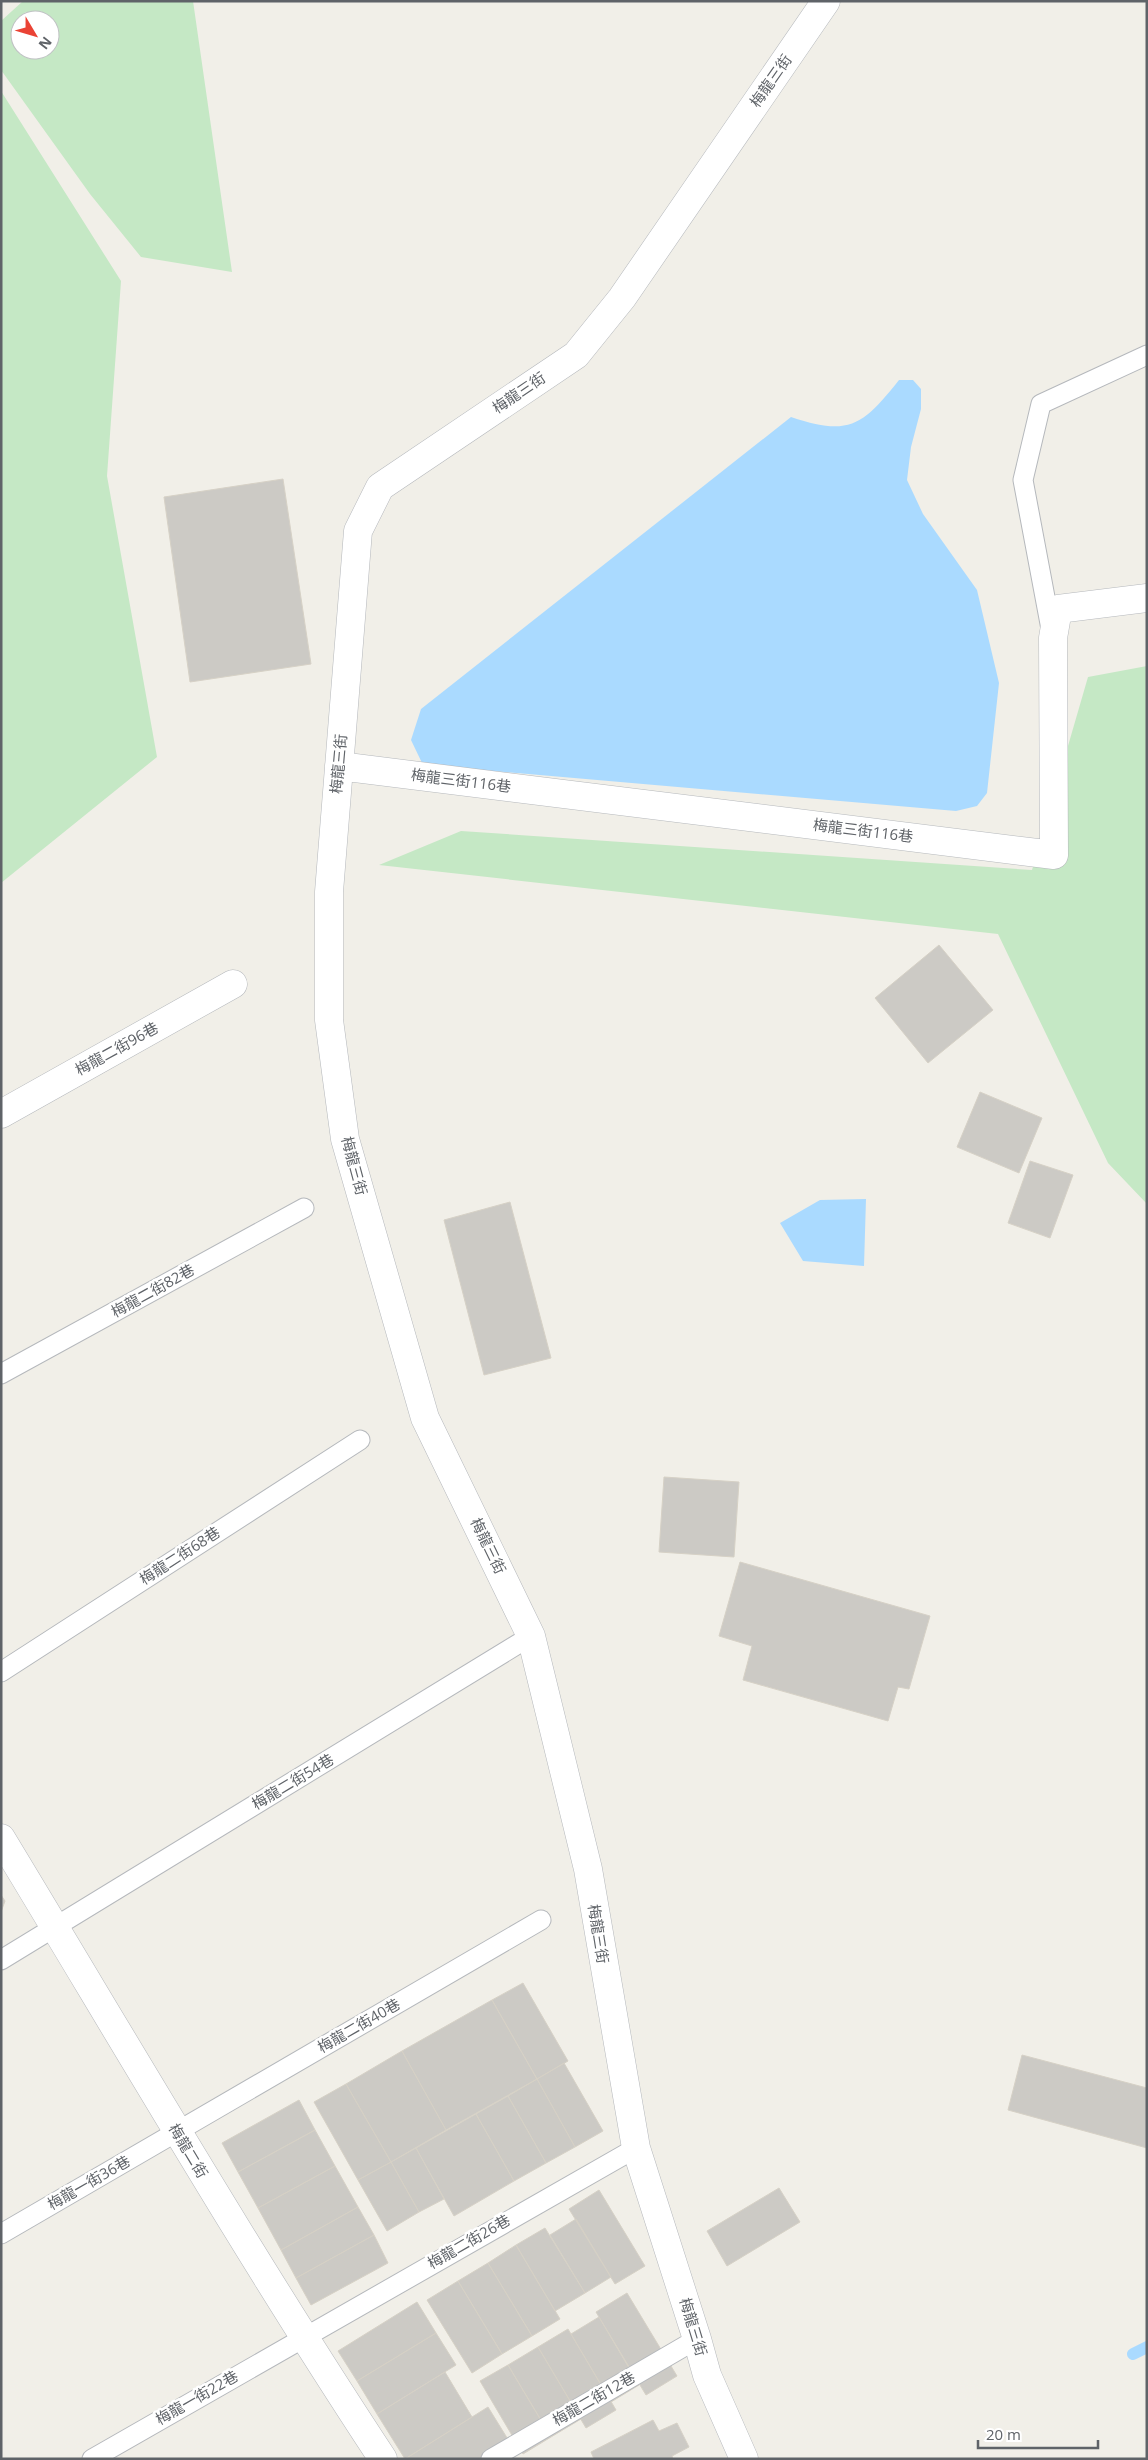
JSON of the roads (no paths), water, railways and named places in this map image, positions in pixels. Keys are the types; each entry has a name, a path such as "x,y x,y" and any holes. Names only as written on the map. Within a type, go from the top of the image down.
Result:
{"street":[{"name":"梅龍三街","path":"744,2459 707,2375 636,2148 588,1869 531,1636 425,1418 345,1139 329,1020 329,892 358,531 380,487 576,355 622,298 826,1"},
{"name":"梅龍三街116巷","path":"339,766 1054,855 1053,638 1058,609 1147,598"},
{"name":"梅龍二街96巷","path":"1,1114 233,984"},
{"name":"梅龍二街","path":"1,1838 177,2132 303,2337 383,2459"}],"lane":[{"path":"1053,638 1023,480 1041,404 1147,355"},
{"name":"梅龍二街82巷","path":"1,1374 304,1208"},
{"name":"梅龍二街68巷","path":"1,1672 360,1440"},
{"name":"梅龍二街54巷","path":"1,1960 531,1636"},
{"name":"梅龍二街40巷","path":"177,2132 541,1920"},
{"name":"梅龍一街36巷","path":"1,2234 177,2132"},
{"name":"梅龍二街26巷","path":"303,2337 636,2148"},
{"name":"梅龍一街22巷","path":"92,2459 303,2337"},
{"name":"梅龍二街12巷","path":"491,2459 697,2339"}],"water":[{"path":"899,380 913,380 921,389 921,409 911,447 907,480 923,514 977,590 999,683 987,793 977,806 956,811 423,765 411,740 421,709 791,417 828,426 842,426 854,423 865,417 875,408"},
{"path":"866,1199 864,1266 803,1261 780,1223 820,1200"}],"waterway":[{"path":"1133,2354 1147,2347"}]}
